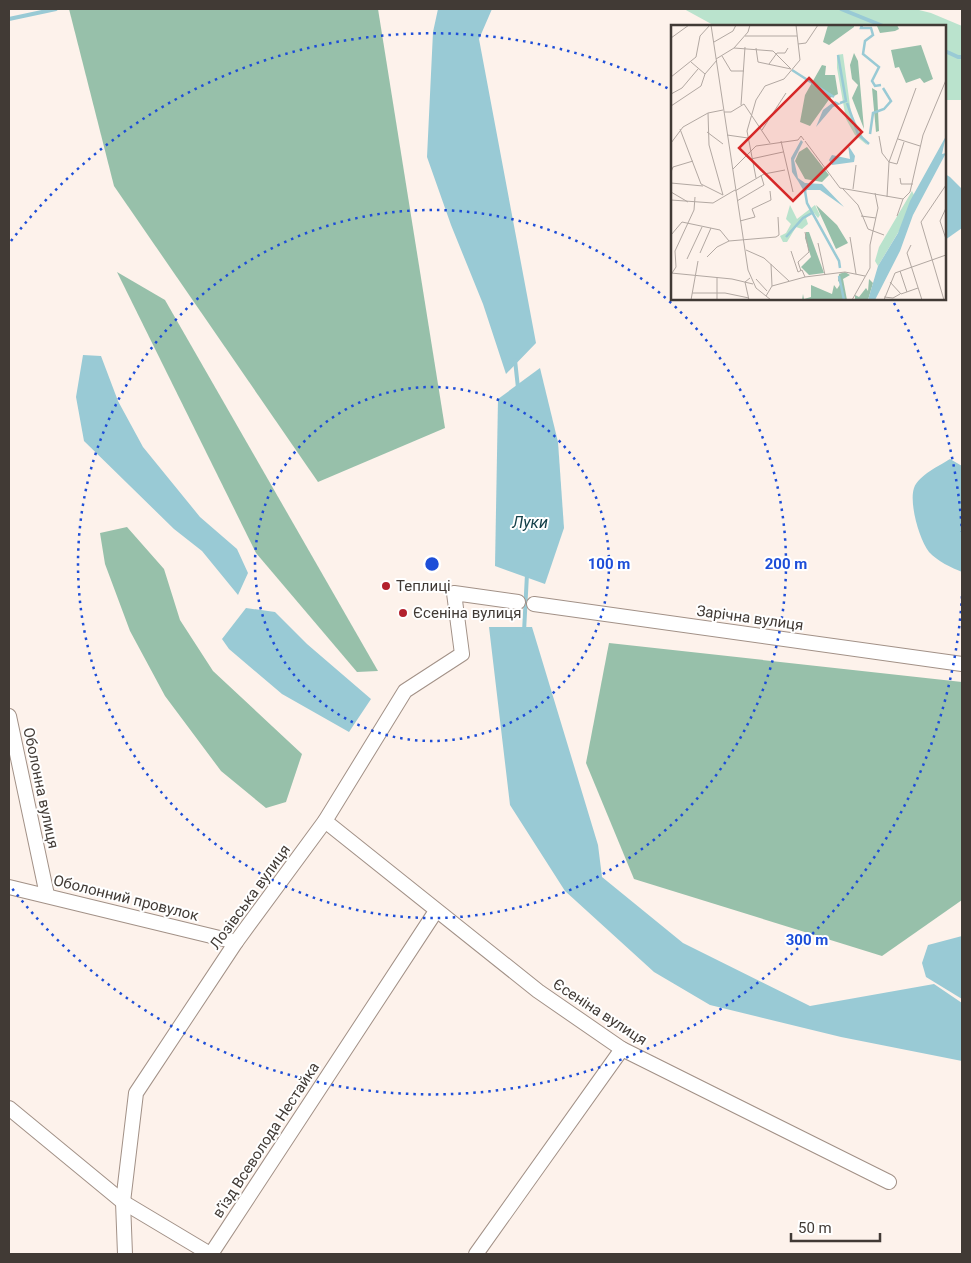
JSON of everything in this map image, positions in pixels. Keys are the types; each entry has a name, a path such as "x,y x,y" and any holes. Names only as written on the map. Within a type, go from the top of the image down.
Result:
{"street":[{"name":"Лозівська вулиця","path":"126,1254 123,1202 136,1093 236,942 326,820 405,691 462,654 454,593 518,602"},
{"name":"Зарічна вулиця","path":"534,604 962,664"},
{"name":"Оболонна вулиця","path":"9,716 10,732 47,895"},
{"name":"Єсеніна вулиця","path":"326,820 436,911 538,991 622,1049 889,1182"},
{"name":"Оболонний провулок","path":"9,887 236,942"},
{"name":"в’їзд Всеволода Нестайка","path":"211,1254 436,911"},
{"path":"476,1254 622,1049"},
{"path":"9,1108 123,1202 211,1254"}],"green space":[{"path":"69,9 378,9 445,428 318,482 114,186"},
{"path":"684,9 915,9 931,13 962,26 962,100 946,100 946,25 713,25"},
{"path":"117,272 165,300 378,671 357,672 256,553"},
{"path":"127,527 164,569 180,620 213,671 302,754 286,802 266,808 221,771 165,696 130,631 105,564 100,533"},
{"path":"609,643 962,682 962,900 882,956 634,879 586,763"}],"water":[{"path":"438,9 492,9 479,39 536,343 506,374 483,304 451,225 427,157 433,32"},
{"path":"946,175 962,189 962,228 946,239"},
{"path":"83,355 101,356 118,401 143,447 200,517 237,549 248,573 238,595 202,551 174,529 84,441 76,397"},
{"name":"Луки","path":"540,368 558,442 564,528 545,584 495,566 498,399"},
{"path":"950,459 962,466 962,572 940,561 929,552 919,530 913,502 914,488 920,479"},
{"path":"246,608 275,612 307,644 371,699 349,732 282,694 229,649 222,639"},
{"path":"489,627 532,627 598,845 602,877 683,943 810,1006 934,984 962,1003 962,1061 841,1037 710,1005 654,972 565,891 510,805"},
{"path":"962,936 962,999 926,977 922,963 928,945"}],"waterway":[{"path":"9,19 56,9"},
{"path":"841,9 881,25"},
{"path":"946,51 962,57"},
{"path":"515,360 518,388"},
{"path":"524,632 527,574"}],"place":[{"name":"Теплиці","path":"386,586"},
{"name":"Єсеніна вулиця","path":"403,613"}]}
